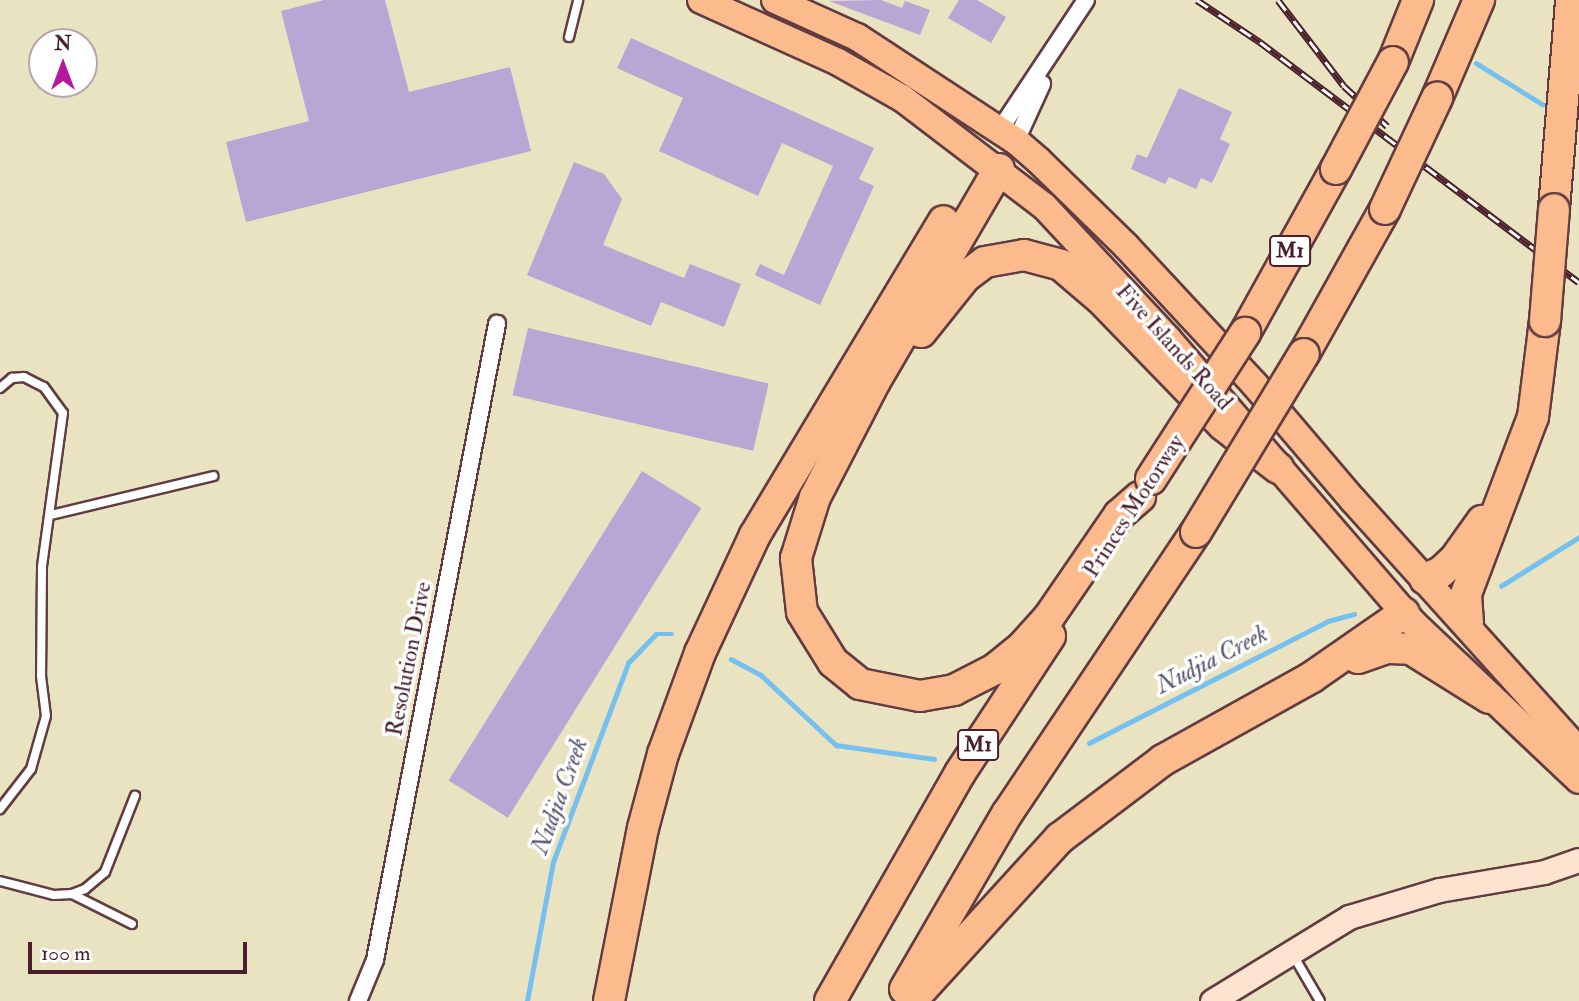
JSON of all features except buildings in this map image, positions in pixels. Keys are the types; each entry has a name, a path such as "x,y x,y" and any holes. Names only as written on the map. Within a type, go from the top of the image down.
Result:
{"highway":[{"name":"Princes Motorway","path":"830,1001 960,773 1245,333 1393,62 1418,0"},
{"path":"898,1001 1007,814 1196,532 1304,354 1385,209 1479,0"},
{"path":"1468,623 1466,594 1533,417 1545,321 1571,0"},
{"path":"991,163 855,421 802,529 796,580 802,612 833,662 860,684 889,693 920,696 954,690 995,669 1049,617 1119,514 1146,488"},
{"path":"609,1001 643,828 663,754 700,653 755,535 991,163"},
{"path":"855,421 877,400 924,328 965,277 985,262 1024,255 1061,265 1082,281 1223,425 1279,468"},
{"path":"1418,579 1441,572 1468,544 1516,467"},
{"path":"911,1001 1060,838 1163,760 1312,677 1404,614"},
{"path":"1312,677 1381,650 1400,647 1424,656 1489,698"}],"main road":[{"name":"Five Islands Road","path":"701,0 838,62 902,98 991,163 1044,206 1124,289 1404,614 1489,698 1579,780"},
{"name":"Five Islands Road","path":"775,0 857,37 1008,136 1145,266 1255,384 1418,579 1468,623 1579,751"},
{"path":"991,163 1008,136"},
{"path":"1307,503 1384,570 1418,579 1404,614"},
{"path":"1212,1001 1349,917 1439,890 1532,875 1579,860"},
{"path":"1532,875 1579,875"}],"street":[{"path":"1008,136 1086,0"},
{"name":"Resolution Drive","path":"358,1001 375,960 497,324"}],"lane":[{"path":"569,37 578,0"},
{"path":"0,388 12,378 24,377 44,387 64,413 42,567 41,676 46,716 31,769 0,809"},
{"path":"51,515 213,477"},
{"path":"0,881 54,895 72,894 97,881 112,861 135,796"},
{"path":"72,894 132,924"},
{"path":"1291,952 1320,1001"}],"waterway":[{"path":"1476,63 1542,104"},
{"name":"Nudjia Creek","path":"1501,586 1579,537"},
{"name":"Nudjia Creek","path":"1089,743 1328,621 1354,614"},
{"name":"Nudjia Creek","path":"527,1001 553,862 628,663 656,634 672,634"},
{"name":"Nudjia Creek","path":"731,659 761,675 836,745 934,759"}],"railway":[{"path":"1197,0 1260,42 1579,282"},
{"path":"1278,0 1344,86 1387,126"}]}
